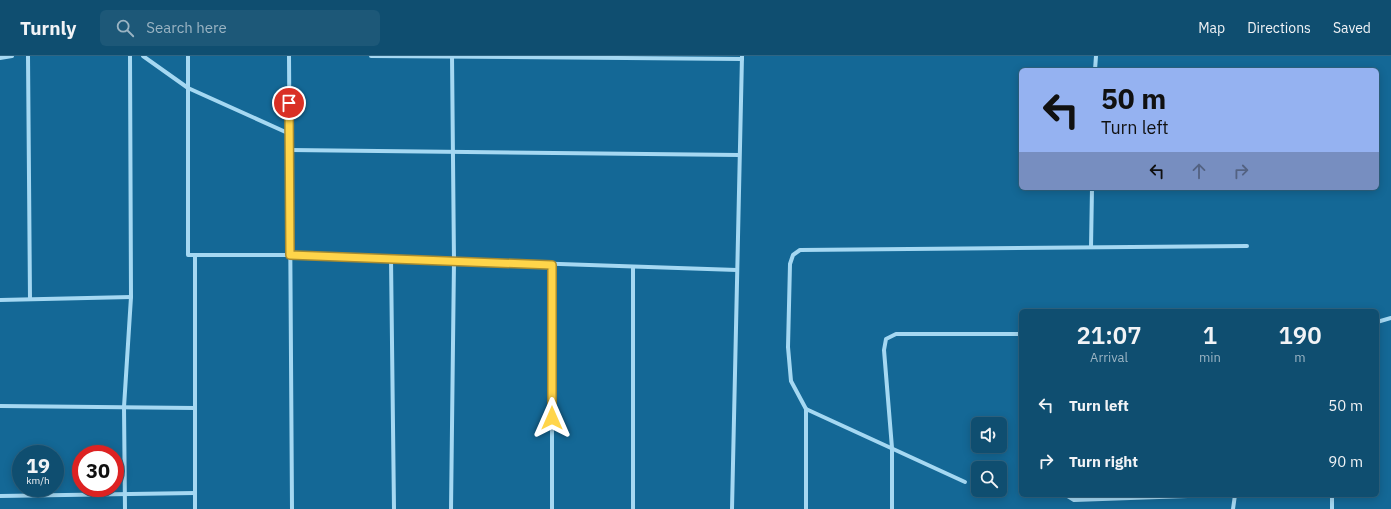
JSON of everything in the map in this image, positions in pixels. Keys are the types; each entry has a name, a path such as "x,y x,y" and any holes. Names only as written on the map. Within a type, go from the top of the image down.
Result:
{"street":[{"path":"0,58 12,56"},
{"path":"28,56 30,299"},
{"path":"125,509 124,407 131,297 130,56"},
{"path":"143,56 188,88 290,134"},
{"path":"188,56 188,255 290,255 552,265 737,270"},
{"path":"289,56 292,509"},
{"path":"372,56 742,58 732,509"},
{"path":"451,509 454,261 452,56"},
{"path":"1095,68 1096,56"},
{"path":"290,150 739,155"},
{"path":"1090,247 1092,190"},
{"path":"806,509 806,409 791,381 788,347 790,264 793,255 800,250 1247,246"},
{"path":"195,256 195,509"},
{"path":"391,259 394,509"},
{"path":"552,265 552,509"},
{"path":"633,267 633,509"},
{"path":"0,300 131,297"},
{"path":"1379,321 1391,318"},
{"path":"892,509 892,448 884,350 886,339 896,334 1019,334"},
{"path":"0,406 195,408"},
{"path":"806,409 965,482"},
{"path":"0,496 195,493"},
{"path":"1069,497 1074,500 1134,497"},
{"path":"1234,509 1235,497"},
{"path":"1332,497 1332,509"}],"route":[{"path":"289,103 290,255 552,265 552,418"}]}
